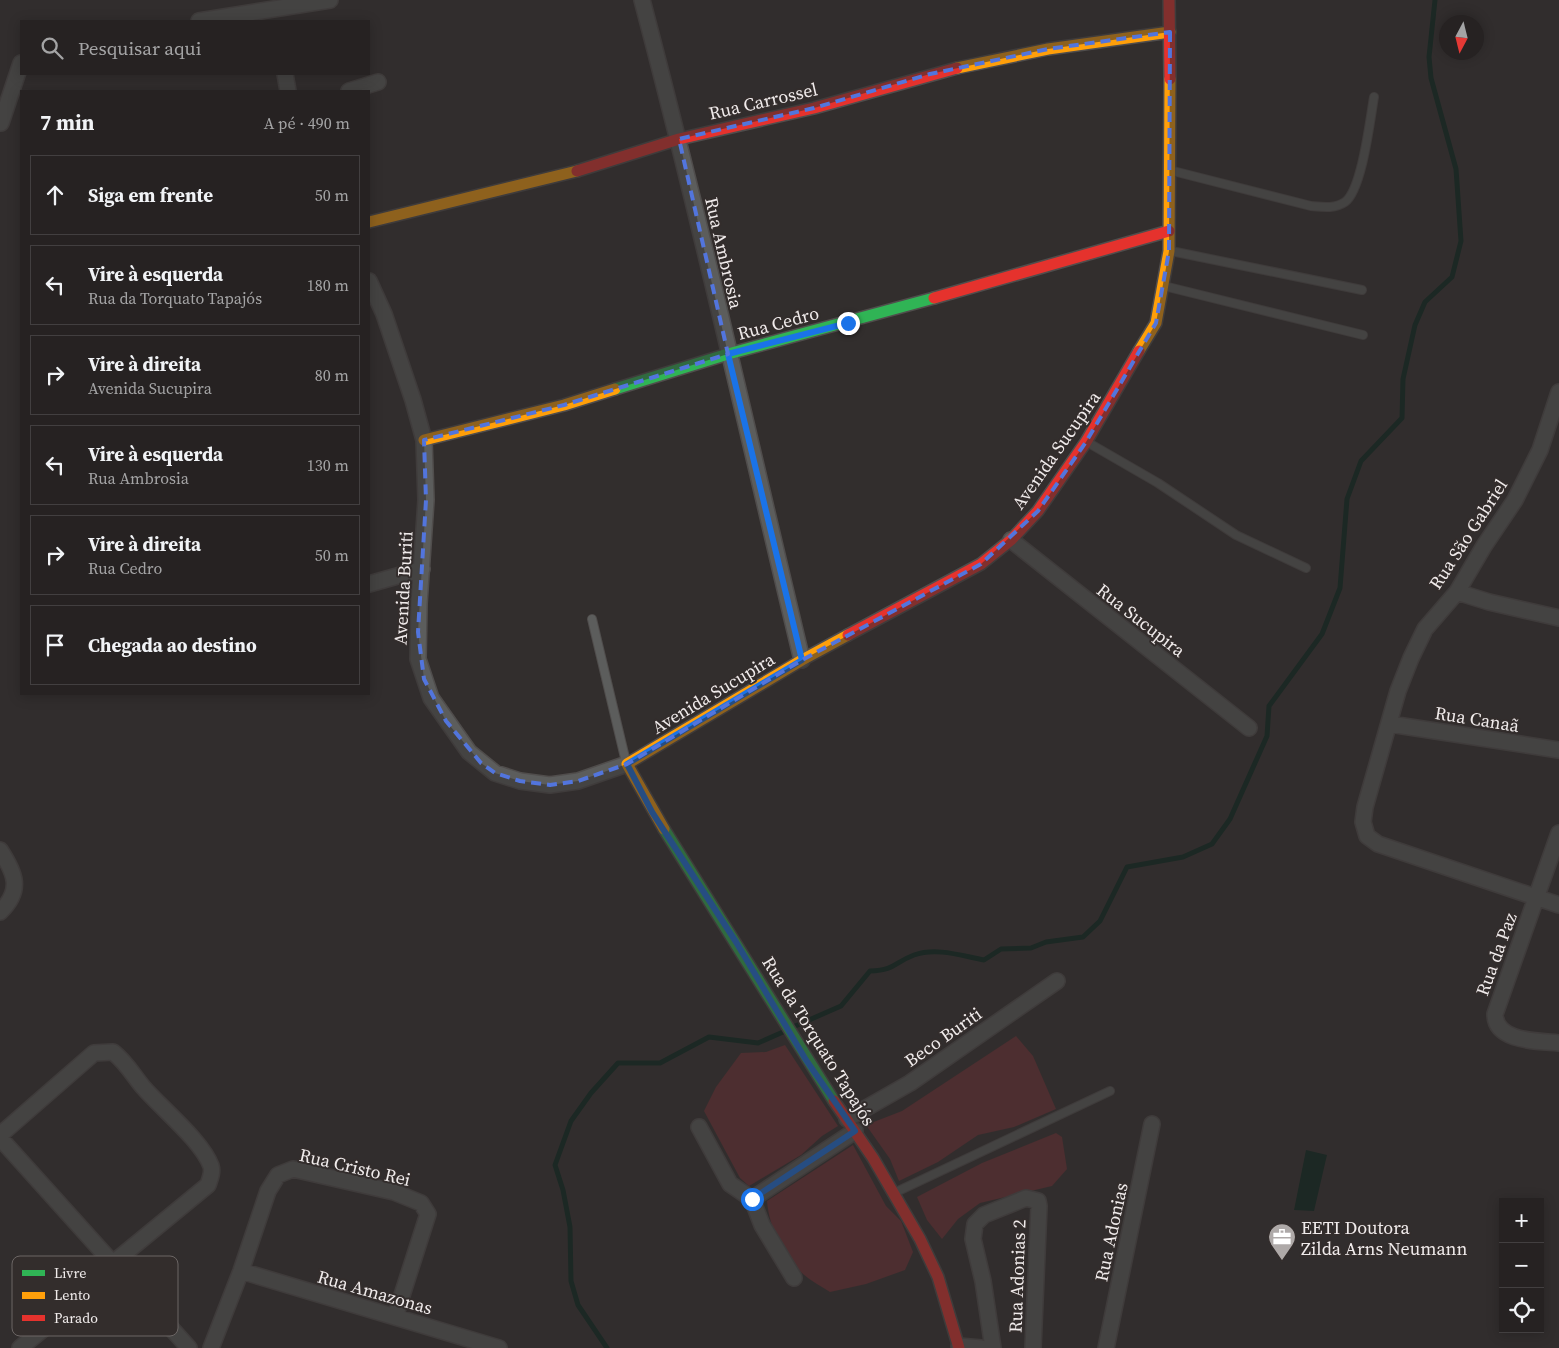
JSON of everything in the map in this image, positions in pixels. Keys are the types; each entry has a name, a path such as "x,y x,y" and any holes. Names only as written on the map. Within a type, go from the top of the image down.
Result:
{"street":[{"path":"207,20 283,10 330,0"},
{"name":"Rua Ambrosia","path":"642,0 679,138 728,354 802,660"},
{"name":"Avenida Sucupira","path":"627,764 802,660 981,564 1011,540 1038,511 1086,442 1156,323 1169,251 1171,171 1169,0"},
{"name":"Rua Carrossel","path":"370,222 574,172 679,138 814,108 939,72 1048,49 1170,32"},
{"path":"1,123 20,66"},
{"path":"285,75 288,90"},
{"path":"352,90 378,82"},
{"name":"Rua Cedro","path":"424,440 564,405 728,354 848,323 1169,232"},
{"name":"Avenida Buriti","path":"370,283 390,332 413,400 424,440 426,500 418,659 431,698 469,752 495,773 520,781 550,785 578,781 627,764"},
{"name":"Rua São Gabriel","path":"1559,392 1540,450 1515,500 1484,546 1457,592 1425,629 1398,691 1365,807 1363,822 1367,836 1378,844 1559,905"},
{"name":"Rua Sucupira","path":"1011,540 1249,728"},
{"path":"370,584 422,569"},
{"path":"1457,592 1489,602 1559,618"},
{"name":"Rua Canaã","path":"1390,724 1559,750"},
{"name":"Rua da Torquato Tapajós","path":"627,764 652,812 736,942 806,1060 873,1158 892,1194 920,1239 938,1277 959,1347"},
{"name":"Rua da Paz","path":"1559,833 1495,1014 1495,1022 1504,1032 1512,1036 1559,1043"},
{"path":"0,850 11,866 16,882 8,905 0,912"},
{"name":"Beco Buriti","path":"752,1199 851,1125 1057,981"},
{"path":"106,1256 0,1136 94,1053 113,1052 122,1058 143,1087 182,1126 209,1161 212,1169 208,1185 123,1256"},
{"name":"Rua Adonias","path":"1106,1348 1152,1124"},
{"path":"699,1127 730,1184 752,1199 762,1225 794,1278"},
{"name":"Rua Cristo Rei","path":"211,1348 241,1271 268,1191 278,1175 293,1169 394,1192 421,1203 428,1214 395,1317"},
{"name":"Rua Adonias 2","path":"993,1348 983,1281 973,1239 975,1224 984,1215 1026,1198 1038,1201 1039,1206 1034,1348"},
{"name":"Rua Amazonas","path":"241,1271 499,1348"},
{"path":"20,1348 35,1336"},
{"path":"178,1336 189,1348"},
{"path":"959,1347 981,1348"}],"lane":[{"path":"1171,171 1311,206 1328,208 1345,202 1356,188 1374,97"},
{"path":"1169,251 1362,290"},
{"path":"1164,286 1363,335"},
{"path":"1086,442 1158,484 1236,534 1306,568"},
{"path":"592,619 627,764"},
{"path":"892,1194 1110,1091"}],"highlighted area":[{"path":"1170,32 1169,251 1156,323 1086,442 1038,511 981,564 802,660 627,764 578,781 550,785 520,781 495,773 481,763 446,721 424,679 418,632 426,500 424,440 564,405 728,354 679,139 814,108 930,74 1048,49"}],"shaded area":[{"path":"1016,1036 1033,1056 1056,1109 1014,1127 978,1135 938,1162 899,1181 890,1159 866,1125 902,1111"},
{"path":"785,1045 838,1126 822,1136 801,1155 749,1186 740,1178 704,1111 716,1087 741,1053 766,1052"},
{"path":"1056,1133 1062,1137 1067,1169 1052,1186 980,1203 958,1219 942,1239 927,1220 917,1197 982,1163"},
{"path":"853,1145 886,1206 901,1221 913,1252 905,1270 866,1284 830,1292 806,1277 789,1259 774,1231 767,1201"},
{"path":"1306,1150 1327,1155 1314,1211 1294,1210"}],"waterway":[{"path":"793,1027 841,1006 870,971 890,968 914,955 940,952 984,960 1001,949 1031,948 1046,942 1083,937 1100,921 1127,867 1183,857 1212,844 1230,819 1267,736 1269,706 1322,634 1340,588 1347,499 1361,461 1402,418 1403,379 1415,325 1425,302 1452,277 1461,241 1456,169 1431,78 1429,57 1435,0"},
{"path":"607,1348 578,1305 571,1281 570,1227 563,1190 555,1165 571,1121 591,1093 618,1063 660,1063 709,1037 758,1043 783,1032"}],"traffic: fast":[{"path":"615,389 728,354 934,298"},
{"path":"664,829 834,1101"}],"traffic: slow":[{"path":"957,68 1048,49 1170,32"},
{"path":"1139,351 1156,323 1169,251 1170,79"},
{"path":"370,222 577,171"},
{"path":"424,440 564,405 615,389"},
{"path":"664,829 627,764 802,660 848,635"}],"traffic: jam":[{"path":"1169,0 1170,79"},
{"path":"577,171 679,139 814,108 957,68"},
{"path":"934,298 1169,231"},
{"path":"848,635 981,564 1011,540 1038,511 1086,442 1139,351"},
{"path":"834,1101 873,1158 920,1239 938,1277 959,1348"}],"place":[{"name":"EETI Doutora Zilda Arns Neumann","path":"1282,1261"}],"route":[{"path":"752,1199 855,1131 806,1060 736,942 652,812 627,764 802,660 728,354 848,323"}]}
